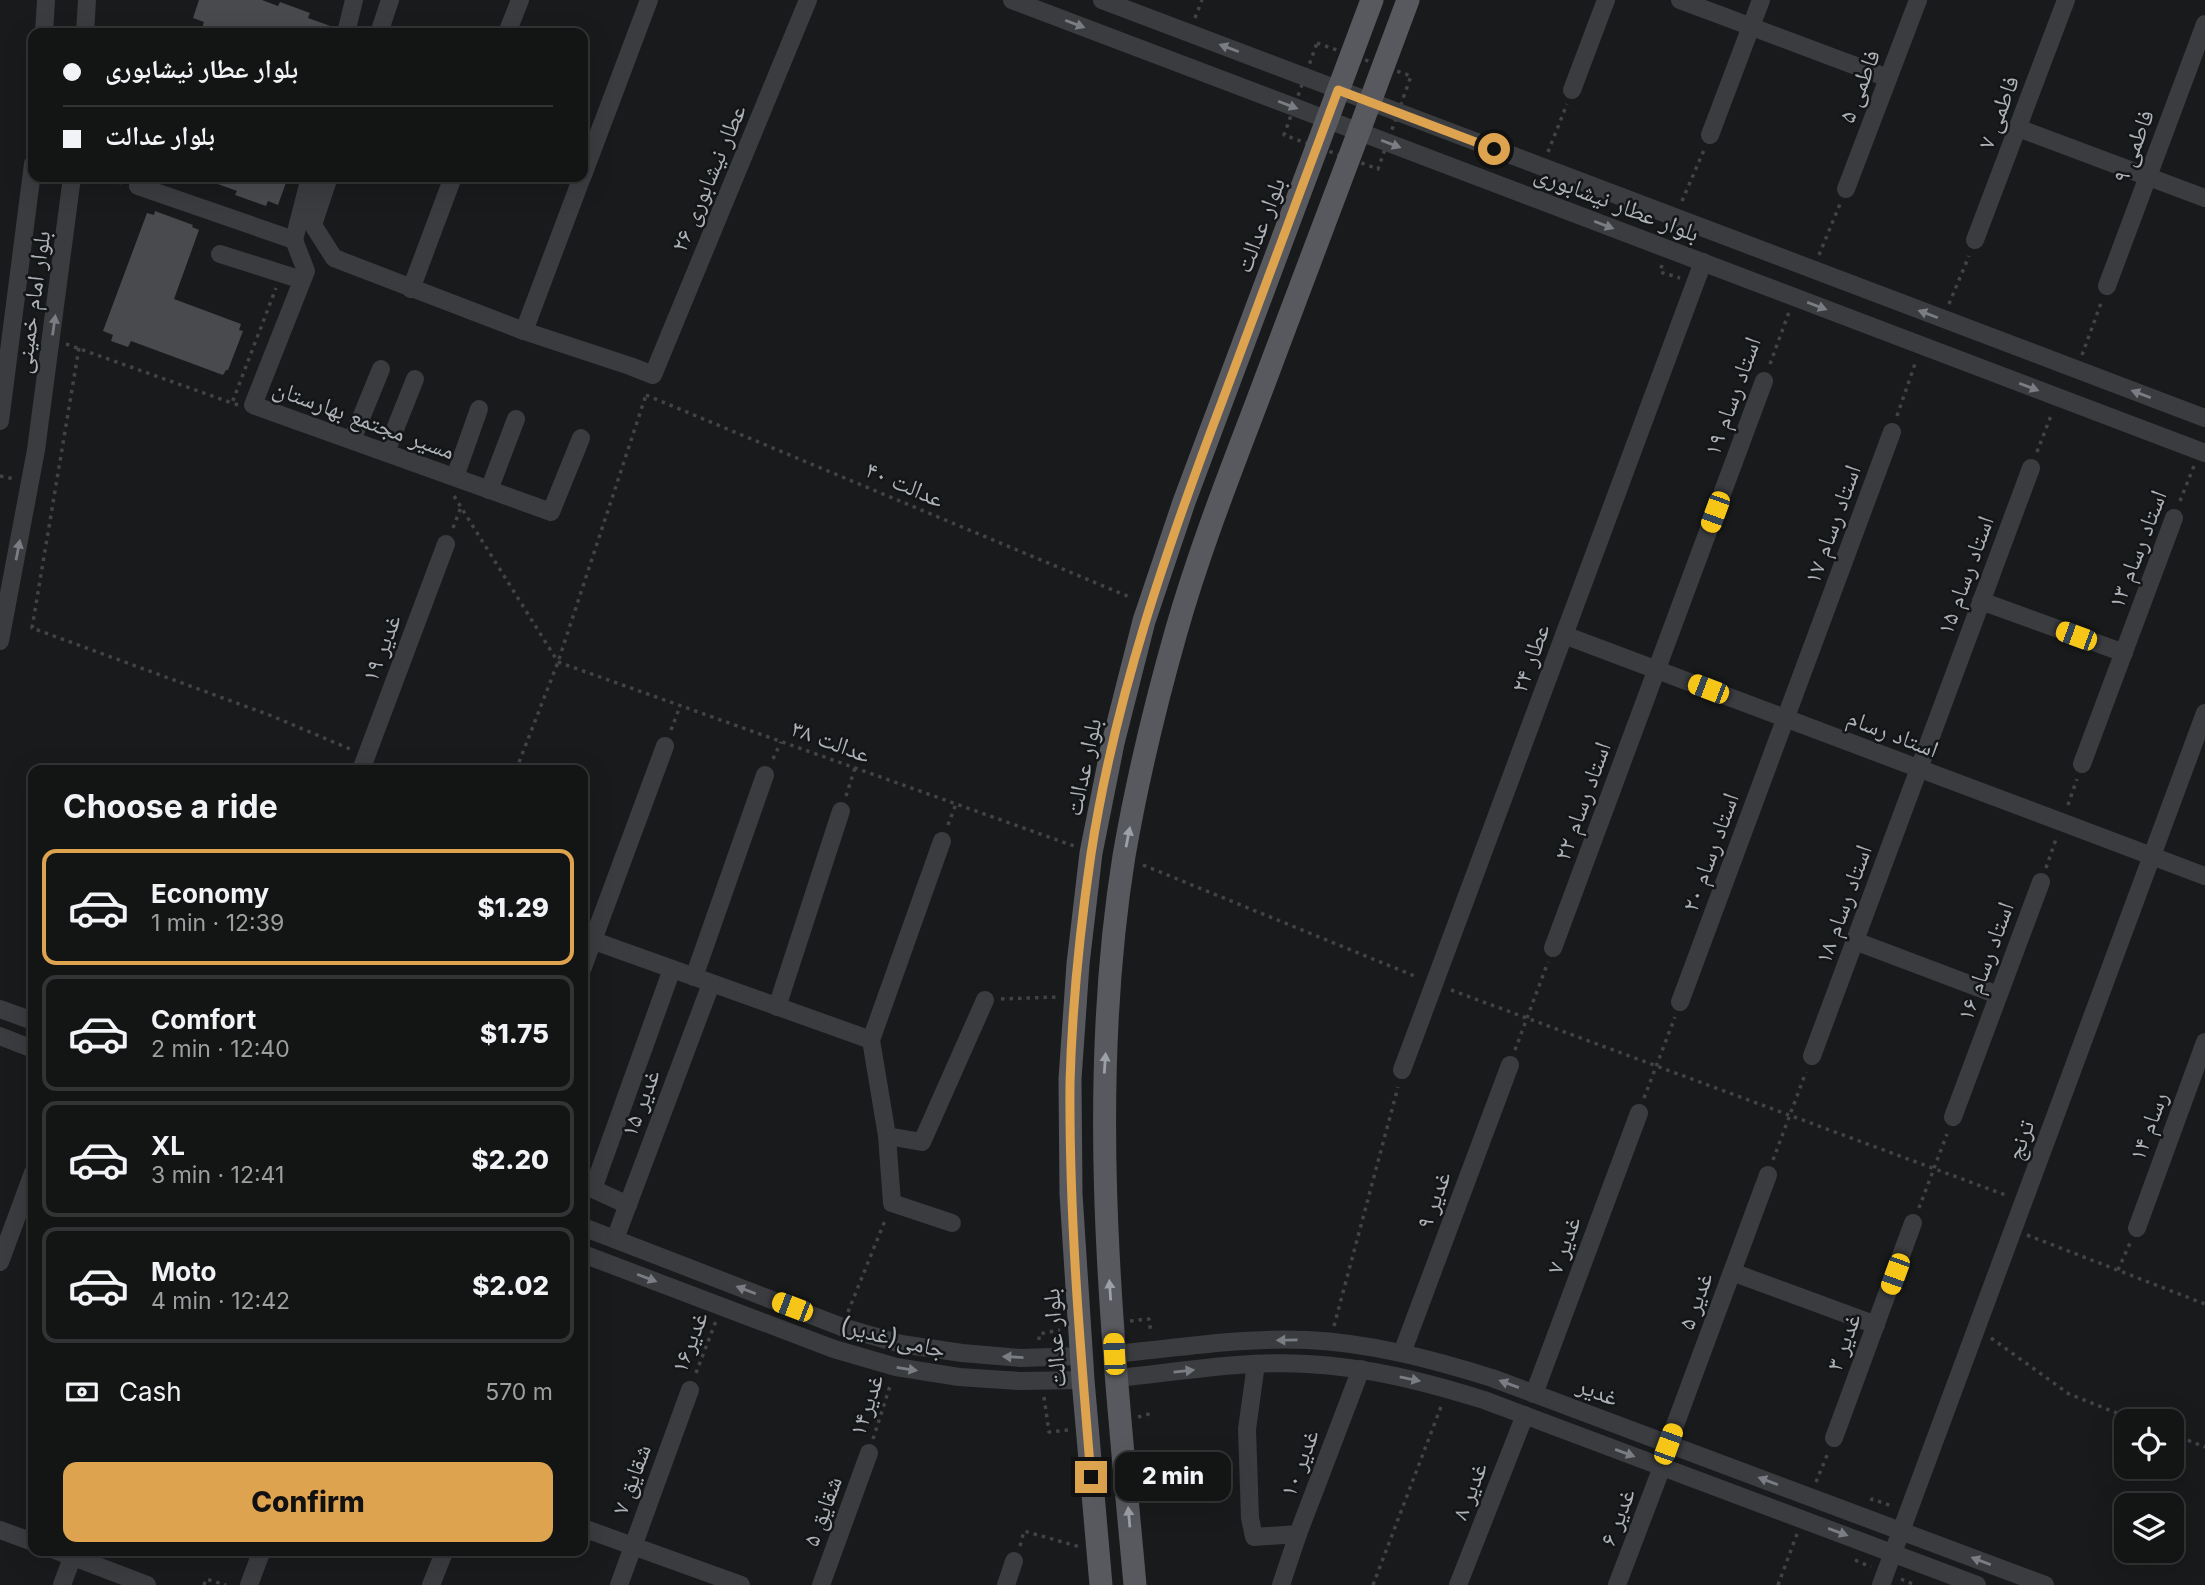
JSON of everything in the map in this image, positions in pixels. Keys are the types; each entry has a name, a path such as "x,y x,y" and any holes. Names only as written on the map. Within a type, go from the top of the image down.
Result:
{"main road":[{"name":"بلوار عدالت","path":"1101,1585 1081,1356 1071,1194 1070,1079 1091,853 1113,743 1149,606 1184,502 1372,0"},
{"path":"1135,1585 1114,1354 1104,1193 1104,1080 1111,967 1124,858 1146,750 1176,630 1215,513 1408,0"},
{"path":"1081,1356 1114,1354"},
{"path":"1083,1380 1116,1377"}],"street":[{"path":"44,28 46,0"},
{"path":"85,28 87,0"},
{"path":"347,28 354,0"},
{"path":"381,28 390,0"},
{"path":"509,28 520,0"},
{"path":"588,160 649,0"},
{"name":"عطار نیشابوری ۲۶","path":"653,375 808,0"},
{"name":"بلوار عطار نیشابوری","path":"1012,0 2203,452"},
{"name":"بلوار عطار نیشابوری","path":"1102,0 2205,418"},
{"path":"1572,90 1606,0"},
{"path":"1680,0 1888,78"},
{"path":"1710,135 1761,0"},
{"name":"فاطمی ۵","path":"1846,189 1917,0"},
{"name":"فاطمی ۷","path":"1975,240 2066,0"},
{"name":"فاطمی ۹","path":"2106,286 2205,24"},
{"path":"2018,128 2205,198"},
{"name":"بلوار امام خمینی","path":"0,421 31,182"},
{"name":"بلوار امام خمینی","path":"0,641 36,450 71,182"},
{"path":"220,254 302,280 306,271 294,240 309,182"},
{"path":"327,182 313,225 334,258 523,331 653,375"},
{"path":"411,289 451,182"},
{"path":"523,331 580,182"},
{"path":"138,186 294,240"},
{"name":"عطار ۲۴","path":"1402,1070 1703,262"},
{"name":"مسیر مجتمع بهارستان","path":"302,280 253,404 551,512 581,438"},
{"path":"352,440 381,369"},
{"path":"386,453 415,379"},
{"name":"استاد رسام ۱۹","path":"1656,670 1764,381"},
{"path":"455,477 479,409"},
{"path":"489,490 516,419"},
{"name":"استاد رسام ۱۷","path":"1786,718 1892,432"},
{"name":"استاد رسام ۱۵","path":"1919,769 2031,468"},
{"name":"استاد رسام ۱۳","path":"2082,764 2174,518"},
{"name":"غدیر ۱۹","path":"363,763 446,544"},
{"path":"1981,601 2124,653"},
{"name":"استاد رسام","path":"1564,635 2205,876"},
{"name":"استاد رسام ۲۲","path":"1553,948 1656,670"},
{"name":"ترنج","path":"1881,1585 2205,713"},
{"name":"استاد رسام ۲۰","path":"1680,1002 1786,718"},
{"path":"665,746 588,938 871,1040"},
{"name":"استاد رسام ۱۸","path":"1812,1056 1919,769"},
{"path":"694,977 765,775"},
{"path":"776,1007 841,811"},
{"path":"942,841 871,1040 887,1136 892,1203 952,1223"},
{"name":"استاد رسام ۱۶","path":"1953,1117 2040,882"},
{"path":"1854,942 1998,995"},
{"path":"628,1205 593,1189 671,969"},
{"name":"غدیر ۱۵","path":"615,1239 711,984"},
{"path":"887,1136 922,1142 985,1000"},
{"path":"0,1009 28,1019"},
{"path":"0,1036 28,1047"},
{"name":"رسام ۱۴","path":"2137,1228 2200,1069 2205,1042"},
{"name":"غدیر ۹","path":"1402,1353 1510,1065"},
{"name":"غدیر ۷","path":"1534,1394 1639,1113"},
{"name":"غدیر ۵","path":"1668,1444 1768,1175"},
{"path":"0,1262 28,1186"},
{"name":"غدیر ۳","path":"1833,1438 1913,1223"},
{"name":"جامی(غدیر)","path":"588,1229 842,1326 901,1344 1021,1358 1081,1356"},
{"name":"جامی(غدیر)","path":"588,1256 834,1349 896,1367 959,1377 1020,1381 1083,1380"},
{"path":"1732,1272 1876,1325"},
{"name":"غدیر","path":"1114,1354 1248,1341 1306,1340 1365,1345 1402,1353 1467,1370 1534,1394 2045,1585"},
{"name":"غدیر","path":"1116,1377 1256,1364 1305,1363 1361,1369 1423,1381 1525,1415 1977,1585"},
{"name":"غدیر ۱۰","path":"1256,1364 1247,1429 1250,1518 1255,1537 1298,1534 1361,1369"},
{"name":"شقایق ۷","path":"618,1585 690,1390"},
{"name":"غدیر ۸","path":"1458,1585 1525,1415"},
{"name":"شقایق ۵","path":"821,1585 869,1453"},
{"name":"غدیر ۶","path":"1617,1585 1662,1467"},
{"path":"0,1530 28,1540"},
{"path":"588,1530 741,1585"},
{"path":"1281,1585 1298,1534"},
{"path":"62,1585 67,1556"},
{"path":"74,1556 147,1585"},
{"path":"249,1585 260,1556"},
{"path":"431,1585 443,1556"},
{"path":"1006,1585 1014,1561"}],"path":[{"path":"1542,167 1572,90"},
{"path":"118,182 138,186"},
{"path":"1813,270 1846,189"},
{"path":"1943,319 1975,240"},
{"path":"2077,370 2106,286"},
{"name":"استاد رسام ۱۹","path":"1764,381 1795,297"},
{"path":"52,339 232,402"},
{"path":"1892,432 1922,345"},
{"path":"79,348 32,628 272,716 363,763"},
{"path":"518,765 558,663 653,375"},
{"name":"عدالت ۴۰","path":"646,395 1149,606"},
{"path":"2031,468 2057,398"},
{"name":"استاد رسام ۱۳","path":"2174,518 2203,452"},
{"path":"446,544 461,507"},
{"name":"عدالت ۳۸","path":"558,663 1091,853"},
{"path":"665,746 680,706"},
{"path":"2062,822 2082,764"},
{"path":"841,811 855,768"},
{"path":"942,841 956,804"},
{"name":"استاد رسام ۱۶","path":"2040,882 2062,822"},
{"path":"1124,858 1434,984 2023,1202"},
{"path":"1510,1065 1553,948"},
{"path":"985,1000 1076,996"},
{"path":"1639,1113 1680,1002"},
{"path":"1768,1175 1812,1056"},
{"path":"1330,1342 1402,1070"},
{"path":"1913,1223 1953,1117"},
{"path":"842,1326 892,1203"},
{"path":"2118,1270 2137,1228"},
{"path":"2013,1230 2205,1304"},
{"name":"غدیر۱۶","path":"690,1390 721,1306"},
{"path":"1976,1328 2069,1394 2114,1412"},
{"name":"غدیر۱۴","path":"869,1453 896,1367"},
{"path":"1373,1585 1448,1389"},
{"path":"1811,1497 1833,1438"},
{"path":"2184,1439 2205,1447"},
{"path":"1778,1585 1802,1519"},
{"path":"1014,1561 1024,1531 1098,1553"},
{"path":"204,1585 206,1579 226,1585"}],"building":[{"path":"199,0 262,0 278,6 280,2 310,13 308,18 336,28 202,28 204,22 193,18"},
{"path":"212,182 286,182 278,205 268,201 266,206 235,195 237,191"},
{"path":"155,211 193,225 192,227 199,230 174,299 241,324 239,330 243,331 228,370 223,375 131,341 128,347 111,341 113,335 103,331 147,213 154,215"}],"route":[{"path":"1091,1477 1071,1194 1070,1079 1078,964 1091,853 1113,743 1144,621 1184,502 1338,90 1494,149"}]}
